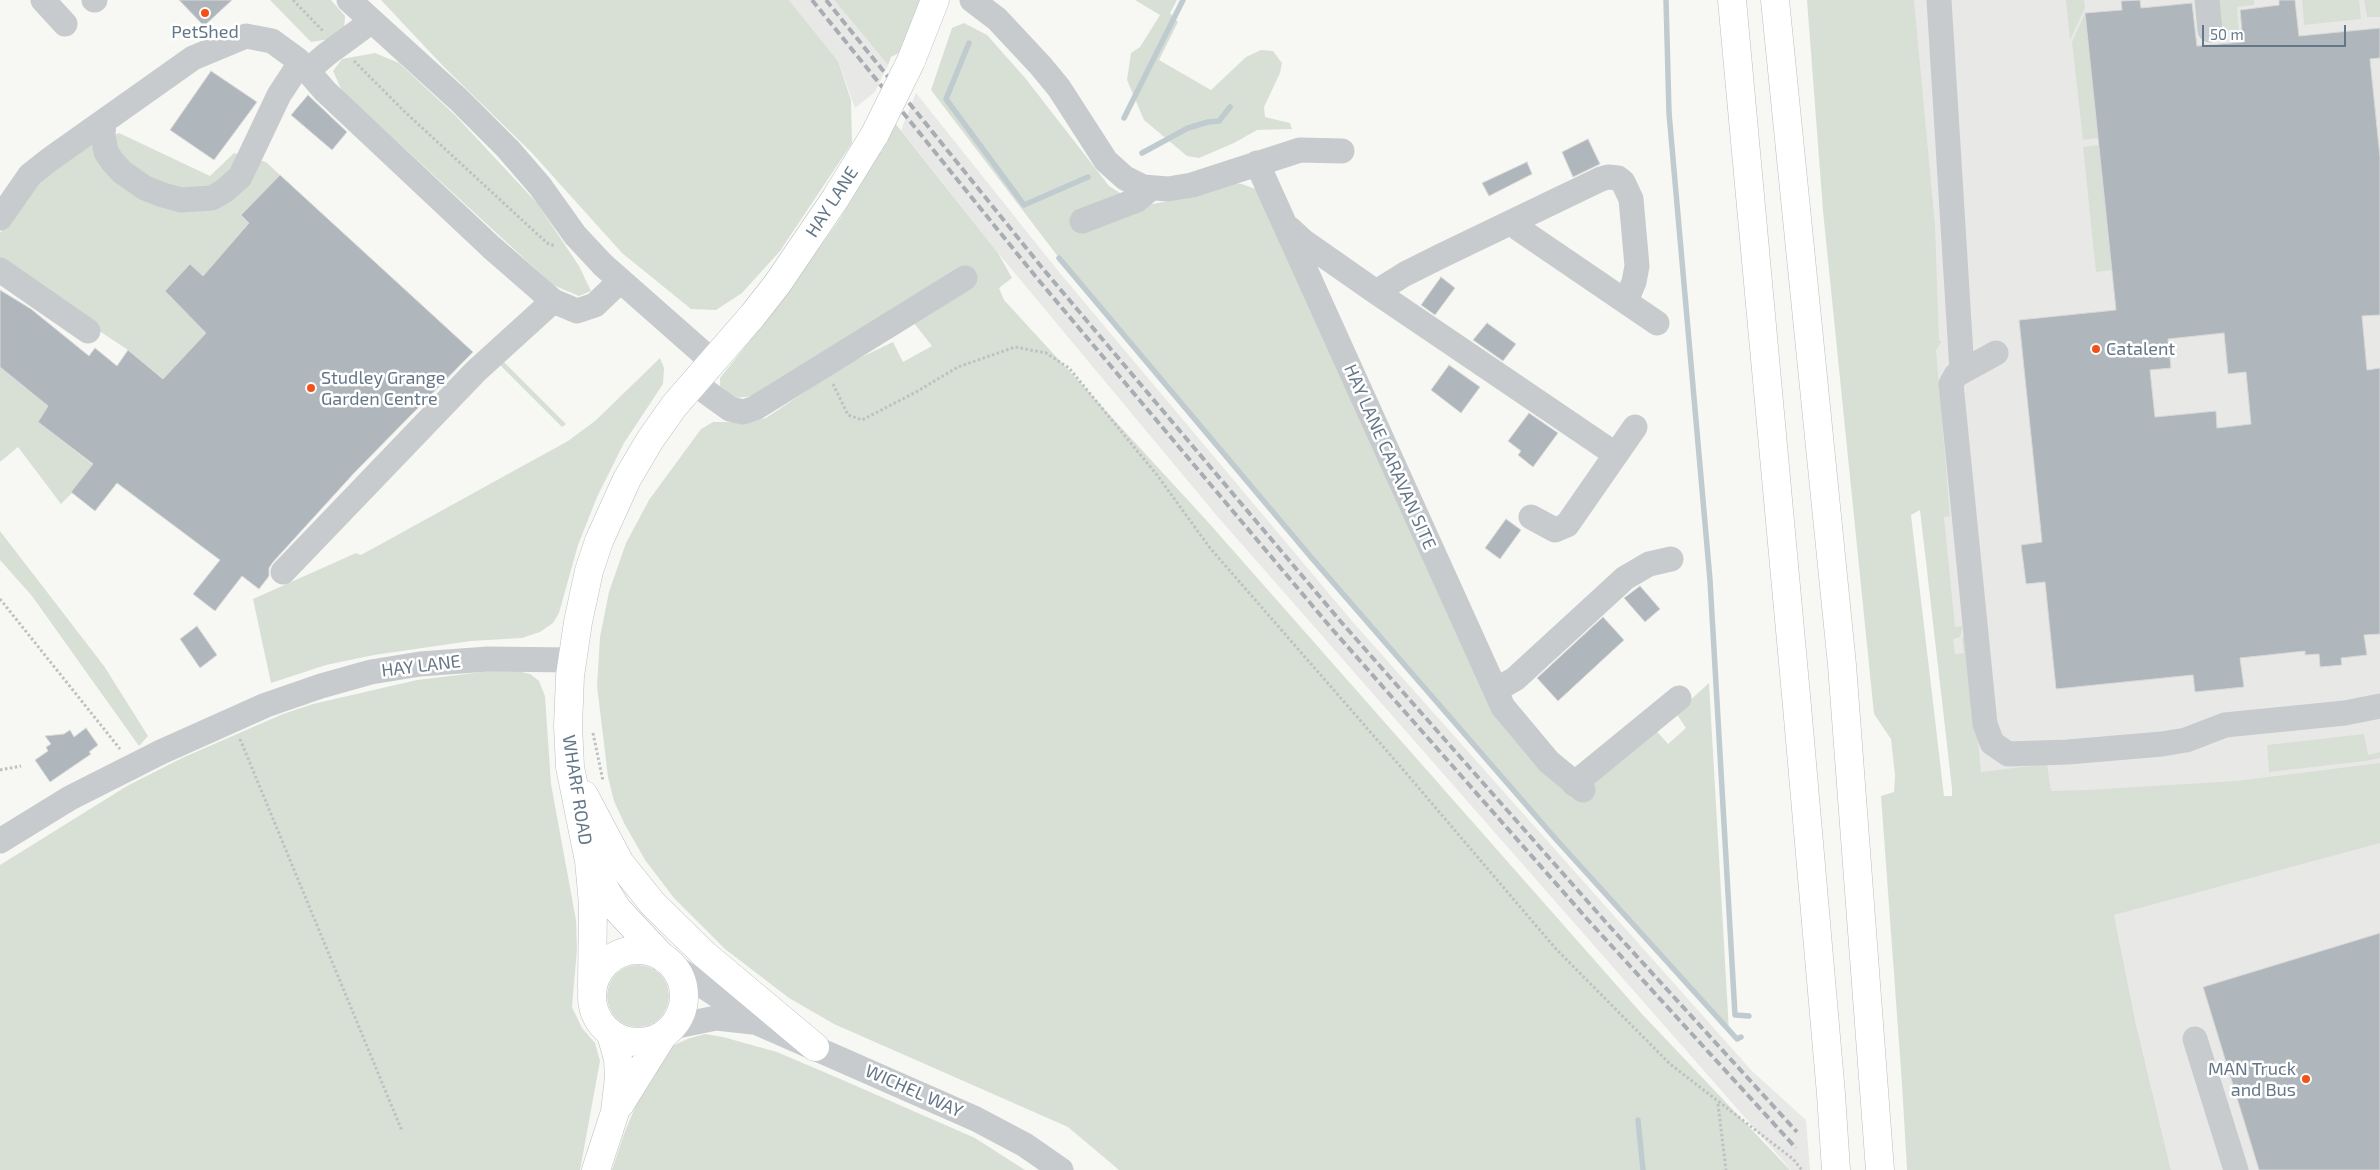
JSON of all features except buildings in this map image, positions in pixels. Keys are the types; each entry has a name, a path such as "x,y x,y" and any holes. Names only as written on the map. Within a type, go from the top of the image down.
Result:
{"main road":[{"name":"HAY LANE","path":"572,660 583,598 607,520 627,479 650,440 694,383 778,283 835,199 875,134 911,61 936,0"},
{"path":"1732,0 1831,1094 1836,1170"},
{"path":"1775,0 1842,665 1879,1159"},
{"name":"WHARF ROAD","path":"572,660 568,726 570,766 589,860 594,916 592,1005 596,1016 611,1034 619,1068 615,1112 596,1170"},
{"path":"570,766 616,856 643,894 704,954 815,1047"},
{"name":"WHARF ROAD","path":"589,860 617,909 679,975 684,993 682,1011 615,1112"},
{"path":"592,987 602,966 622,953 645,951 667,961"},
{"path":"611,1034 627,1042 640,1043 668,1031"}],"street":[{"path":"43,0 65,24"},
{"path":"972,0 997,19 1040,65 1059,88 1113,169 1134,184 1150,188 1168,189 1185,186 1297,150 1342,152"},
{"path":"1939,0 1962,371"},
{"path":"2207,0 2210,30"},
{"path":"104,121 103,135 106,152 122,172 145,188 181,200 212,198 224,191 240,177 280,95 304,67 338,46 359,9 459,100 508,149 540,186 580,240 620,280 713,362"},
{"path":"0,218 30,175 193,58 246,36 272,41 304,67 325,91 491,247 553,301 577,311 595,305 620,280"},
{"name":"HAY LANE CARAVAN SITE","path":"1257,164 1503,707 1529,740 1548,762 1578,787 1678,698"},
{"path":"1376,292 1406,274 1601,179 1618,178 1623,182 1630,199 1637,255 1634,282 1626,302"},
{"path":"1082,221 1136,200 1150,188"},
{"path":"1514,222 1519,229 1657,323"},
{"name":"HAY LANE CARAVAN SITE","path":"1285,223 1303,242 1615,454"},
{"path":"0,270 88,331"},
{"path":"694,383 730,410 743,412 755,408 965,278"},
{"path":"284,572 476,371 553,301"},
{"path":"1996,353 1956,375 1951,384 1985,724 1992,743 2008,754 2068,752 2162,744 2186,740 2225,725 2345,713 2380,706"},
{"path":"1531,517 1554,530 1567,525 1635,427"},
{"path":"1496,690 1515,680 1625,578 1649,564 1671,559"},
{"name":"HAY LANE","path":"0,841 49,810 132,766 232,720 308,690 390,668 467,659 572,660"},
{"name":"WICHEL WAY","path":"667,961 760,1024 1002,1132 1061,1170"},
{"name":"WICHEL WAY","path":"668,1031 716,1018 760,1024"},
{"path":"2195,1039 2236,1170"}],"path":[{"path":"293,0 405,112 547,243 558,246 580,240"},
{"path":"824,367 848,415 862,420 916,392 958,367 1015,347 1046,352 1069,368 1157,475 1210,548 1556,949 1670,1064 1718,1103 1793,1159 1802,1170"},
{"path":"0,599 132,766"},
{"path":"232,720 402,1130"},
{"path":"593,724 604,786"},
{"path":"0,770 21,766"},
{"path":"1718,1103 1726,1170"}],"shaded area":[{"path":"270,0 331,0 345,16 344,32 337,38 311,42"},
{"path":"381,0 789,0 838,61 851,100 852,143 780,251 742,293 716,310 691,309 622,253 532,153 444,67"},
{"path":"789,0 834,0 888,65 875,92 855,108 838,61"},
{"path":"834,0 920,0 899,53 891,57 888,65"},
{"path":"1135,0 1177,0 1170,13 1178,22 1159,60 1211,90 1246,57 1261,50 1273,51 1282,63 1280,73 1264,107 1265,117 1290,123 1292,129 1257,130 1234,143 1199,158 1187,156 1144,120 1127,80 1131,53 1140,47 1160,15"},
{"path":"1807,0 1914,0 1935,225 1939,341 1942,341 1936,350 1950,516 1944,517 1955,627 1963,626 1960,637 1953,639 1955,654 1964,653 1962,640 1967,626 1981,772 2047,764 2051,791 2236,781 2380,763 2380,843 2114,915 2136,1024 2171,1170 1907,1170 1881,796 1894,792 1895,776 1891,739 1874,714 1823,211","holes":["1920,510 1952,796 1944,796 1911,515"]},
{"path":"1865,0 2380,0 2380,1170 2171,1170 2136,1024 2103,863 1952,788"},
{"path":"2066,0 2084,0 2085,8 2070,40"},
{"path":"2216,0 2254,0 2254,5 2237,7 2239,31 2226,30 2218,19"},
{"path":"2302,0 2359,0 2361,19 2304,25"},
{"path":"2364,0 2380,0 2380,17 2367,17"},
{"path":"2085,13 2099,138 2083,140 2072,42"},
{"path":"964,23 987,35 1026,79 1109,186 1128,198 1147,205 1180,199 1225,182 1242,184 1258,190 1492,700 1589,780 1653,727 1668,744 1686,728 1676,713 1709,683 1729,1031 1554,837 1310,556 1059,258 931,90 952,28"},
{"path":"375,53 399,63 455,115 537,203 579,266 591,291 579,296 553,285 342,91 333,71 342,59"},
{"path":"916,93 1059,272 1352,621 1752,1071 1806,1120 1810,1170 1791,1170 1217,516 998,253 901,130"},
{"path":"895,123 998,253 1012,278 999,288 1004,300 1208,522 1642,1014 1790,1170 1119,1170 1068,1127 834,1024 789,998 725,949 674,898 645,860 624,823 614,801 608,777 597,686 600,637 609,592 626,543 649,500 701,429 713,422 749,422 766,418 845,365 893,342 903,362 932,346 902,308 756,396 733,398 720,386 720,378 768,318 840,219 878,154 882,151"},
{"path":"119,133 210,176 234,153 266,162 280,175 241,215 249,223 203,276 190,265 206,333 169,373 165,380 128,350 0,265 0,233 41,173 86,146"},
{"path":"2099,145 2112,270 2096,272 2083,147"},
{"path":"660,358 664,368 663,384 624,443 597,497 578,545 559,613 553,623 540,632 522,638 471,641 374,655 326,665 271,683 253,599 356,553 361,555 568,441 595,421"},
{"path":"504,362 566,424 562,427 500,365"},
{"path":"0,367 48,406 38,422 97,468 61,504 18,447 0,462"},
{"path":"0,531 104,666 148,736 139,746 32,596 0,560"},
{"path":"518,671 530,674 539,681 545,696 551,784 576,920 577,949 572,1007 582,1028 595,1043 600,1061 580,1170 0,1170 0,865 127,786 182,758 283,714 313,704 417,680 482,672"},
{"path":"2364,734 2368,755 2380,752 2380,758 2269,772 2267,745"},
{"path":"632,965 644,965 660,974 667,984 669,996 667,1008 660,1018 644,1027 632,1027 621,1022 612,1013 607,1002 607,990 612,979 621,970"},
{"path":"705,1034 777,1052 975,1138 1025,1170 612,1170 638,1100 666,1054 674,1045"}],"waterway":[{"path":"1124,118 1183,0"},
{"path":"1666,0 1669,113 1710,580 1735,1015 1749,1016"},
{"path":"969,43 946,99 1024,205 1088,177"},
{"path":"1142,153 1188,128 1219,121 1230,107"},
{"path":"1059,258 1310,556 1554,837 1737,1039 1741,1037"},
{"path":"1638,1120 1643,1170"}],"railway":[{"path":"812,0 1036,277 1332,629 1588,920 1796,1148"},
{"path":"826,0 1044,270 1342,623 1611,928 1797,1132"}],"place":[{"name":"PetShed","path":"205,13"},
{"name":"Catalent","path":"2096,349"},
{"name":"Studley Grange Garden Centre","path":"311,388"},
{"name":"MAN Truck and Bus","path":"2306,1079"}]}
